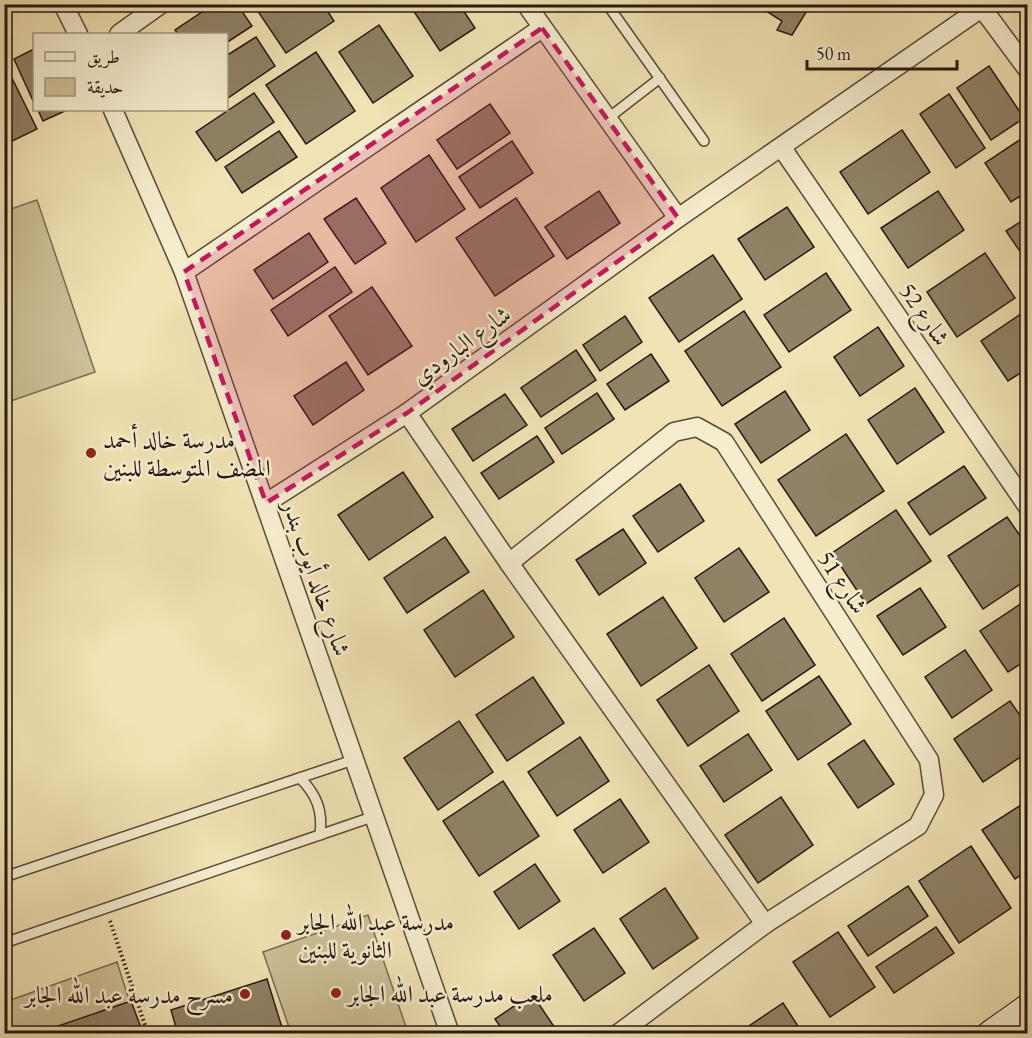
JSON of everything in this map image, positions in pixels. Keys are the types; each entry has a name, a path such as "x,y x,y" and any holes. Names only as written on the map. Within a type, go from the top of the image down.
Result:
{"street":[{"path":"63,4 78,33"},
{"path":"120,33 161,4"},
{"path":"526,4 678,218"},
{"path":"985,6 1028,70"},
{"name":"شارع البارودي","path":"266,503 407,413 678,218 985,6"},
{"path":"184,272 542,28"},
{"name":"شارع خالد أيوب بندر","path":"113,111 184,272 356,759 450,1034"},
{"name":"شارع 52","path":"782,148 1028,507"},
{"path":"407,413 509,563 765,924"},
{"name":"شارع 51","path":"509,563 674,432 697,427 724,442 929,760 934,795 918,825 765,924 618,1034"},
{"path":"993,1032 1028,1008"}],"lane":[{"path":"607,4 704,141"},
{"path":"607,119 660,78"},
{"path":"4,877 356,759"},
{"path":"300,778 316,797 321,816 320,835"},
{"path":"4,943 375,816"}],"path":[{"path":"105,909 148,1034"}],"highlighted area":[{"path":"542,28 678,218 407,413 266,503 184,272"}],"green space":[{"path":"37,200 95,372 5,403 5,211"},
{"name":"ملعب مدرسة عبد الله الجابر","path":"368,915 408,1033 291,1033 263,952"},
{"path":"117,962 130,1003 39,1033 5,1034 5,1002"}],"building":[{"path":"214,4 237,4 252,26 228,42 228,33 177,33 175,30"},
{"path":"253,4 323,4 334,21 286,53"},
{"path":"409,4 459,4 475,28 440,51"},
{"path":"755,4 811,4 792,35 777,30 782,21"},
{"path":"4,23 12,39 4,43"},
{"path":"379,25 413,76 373,103 339,52"},
{"path":"256,37 275,66 228,98 228,55"},
{"path":"33,50 33,101 14,59"},
{"path":"316,52 355,111 306,144 266,85"},
{"path":"4,66 37,129 4,145"},
{"path":"989,66 1024,118 991,140 957,88"},
{"path":"254,93 274,122 216,161 196,132"},
{"path":"949,94 985,148 956,168 920,114"},
{"path":"490,104 510,133 457,169 437,140"},
{"path":"38,111 65,111 43,121"},
{"path":"902,130 930,172 868,214 840,172"},
{"path":"279,131 297,157 242,193 225,167"},
{"path":"1027,135 1028,191 1011,202 985,163"},
{"path":"512,141 533,173 480,208 459,177"},
{"path":"429,155 465,209 416,242 381,188"},
{"path":"599,191 620,223 567,259 545,227"},
{"path":"938,191 964,230 908,268 881,228"},
{"path":"356,198 386,243 355,264 324,219"},
{"path":"516,198 554,256 495,296 456,238"},
{"path":"787,207 814,247 765,280 738,239"},
{"path":"1028,217 1028,263 1006,231"},
{"path":"309,233 328,262 273,299 254,270"},
{"path":"985,253 1015,298 957,337 927,292"},
{"path":"713,255 742,299 679,342 649,298"},
{"path":"335,267 352,292 288,336 271,310"},
{"path":"826,273 851,310 789,352 764,315"},
{"path":"372,287 412,346 368,375 329,316"},
{"path":"1028,309 1028,368 1008,381 981,341"},
{"path":"744,311 781,367 722,406 685,351"},
{"path":"625,316 642,342 600,371 583,345"},
{"path":"878,327 904,366 860,396 834,357"},
{"path":"576,350 596,380 541,417 521,388"},
{"path":"651,354 669,381 625,410 607,384"},
{"path":"346,362 364,390 313,425 294,396"},
{"path":"915,388 944,432 897,464 868,420"},
{"path":"785,391 810,430 761,463 735,424"},
{"path":"597,393 614,419 562,454 545,428"},
{"path":"505,394 527,425 473,461 452,429"},
{"path":"846,434 884,491 816,536 778,480"},
{"path":"537,436 554,462 499,499 481,473"},
{"path":"964,466 986,498 930,535 908,503"},
{"path":"403,472 433,517 369,560 338,515"},
{"path":"680,484 704,521 658,552 633,516"},
{"path":"896,510 931,561 866,604 832,553"},
{"path":"1007,517 1028,547 1028,579 983,609 948,556"},
{"path":"623,529 646,563 599,595 576,560"},
{"path":"445,537 469,572 407,613 384,578"},
{"path":"739,548 769,592 724,622 695,578"},
{"path":"920,588 946,627 903,655 877,616"},
{"path":"483,590 514,637 455,677 424,630"},
{"path":"663,597 697,648 641,686 607,634"},
{"path":"1028,599 1028,659 1008,672 980,631"},
{"path":"784,618 815,665 762,701 731,654"},
{"path":"965,650 992,690 952,718 925,677"},
{"path":"709,665 739,711 688,746 657,700"},
{"path":"819,676 851,724 798,760 766,711"},
{"path":"533,677 564,723 507,761 476,715"},
{"path":"1010,701 1028,727 1028,752 983,782 954,739"},
{"path":"459,721 493,772 438,810 404,758"},
{"path":"748,734 772,770 724,802 700,766"},
{"path":"580,737 609,781 557,816 528,772"},
{"path":"864,740 894,784 858,808 828,764"},
{"path":"503,781 539,836 479,876 443,821"},
{"path":"781,797 813,845 758,883 725,835"},
{"path":"620,799 649,842 603,873 574,830"},
{"path":"1021,805 1028,815 1028,870 1015,879 982,830"},
{"path":"971,846 1011,908 959,943 919,881"},
{"path":"535,864 560,901 519,929 494,892"},
{"path":"908,886 928,916 868,956 848,926"},
{"path":"665,888 698,938 653,969 620,919"},
{"path":"936,927 954,953 894,993 876,967"},
{"path":"594,928 625,973 584,1001 553,955"},
{"path":"838,932 875,987 830,1017 793,962"},
{"name":"مسرح مدرسة عبد الله الجابر","path":"267,979 284,1034 178,1034 171,1010"},
{"path":"532,994 559,1034 505,1034 495,1019"},
{"path":"131,1001 143,1033 35,1034"},
{"path":"783,1003 803,1034 737,1034"}],"place":[{"name":"مدرسة خالد أحمد المضف المتوسطة للبنين","path":"91,453"},
{"name":"مدرسة عبد الله الجابر الثانوية للبنين","path":"286,935"},
{"name":"ملعب مدرسة عبد الله الجابر","path":"336,993"},
{"name":"مسرح مدرسة عبد الله الجابر","path":"245,994"}]}
